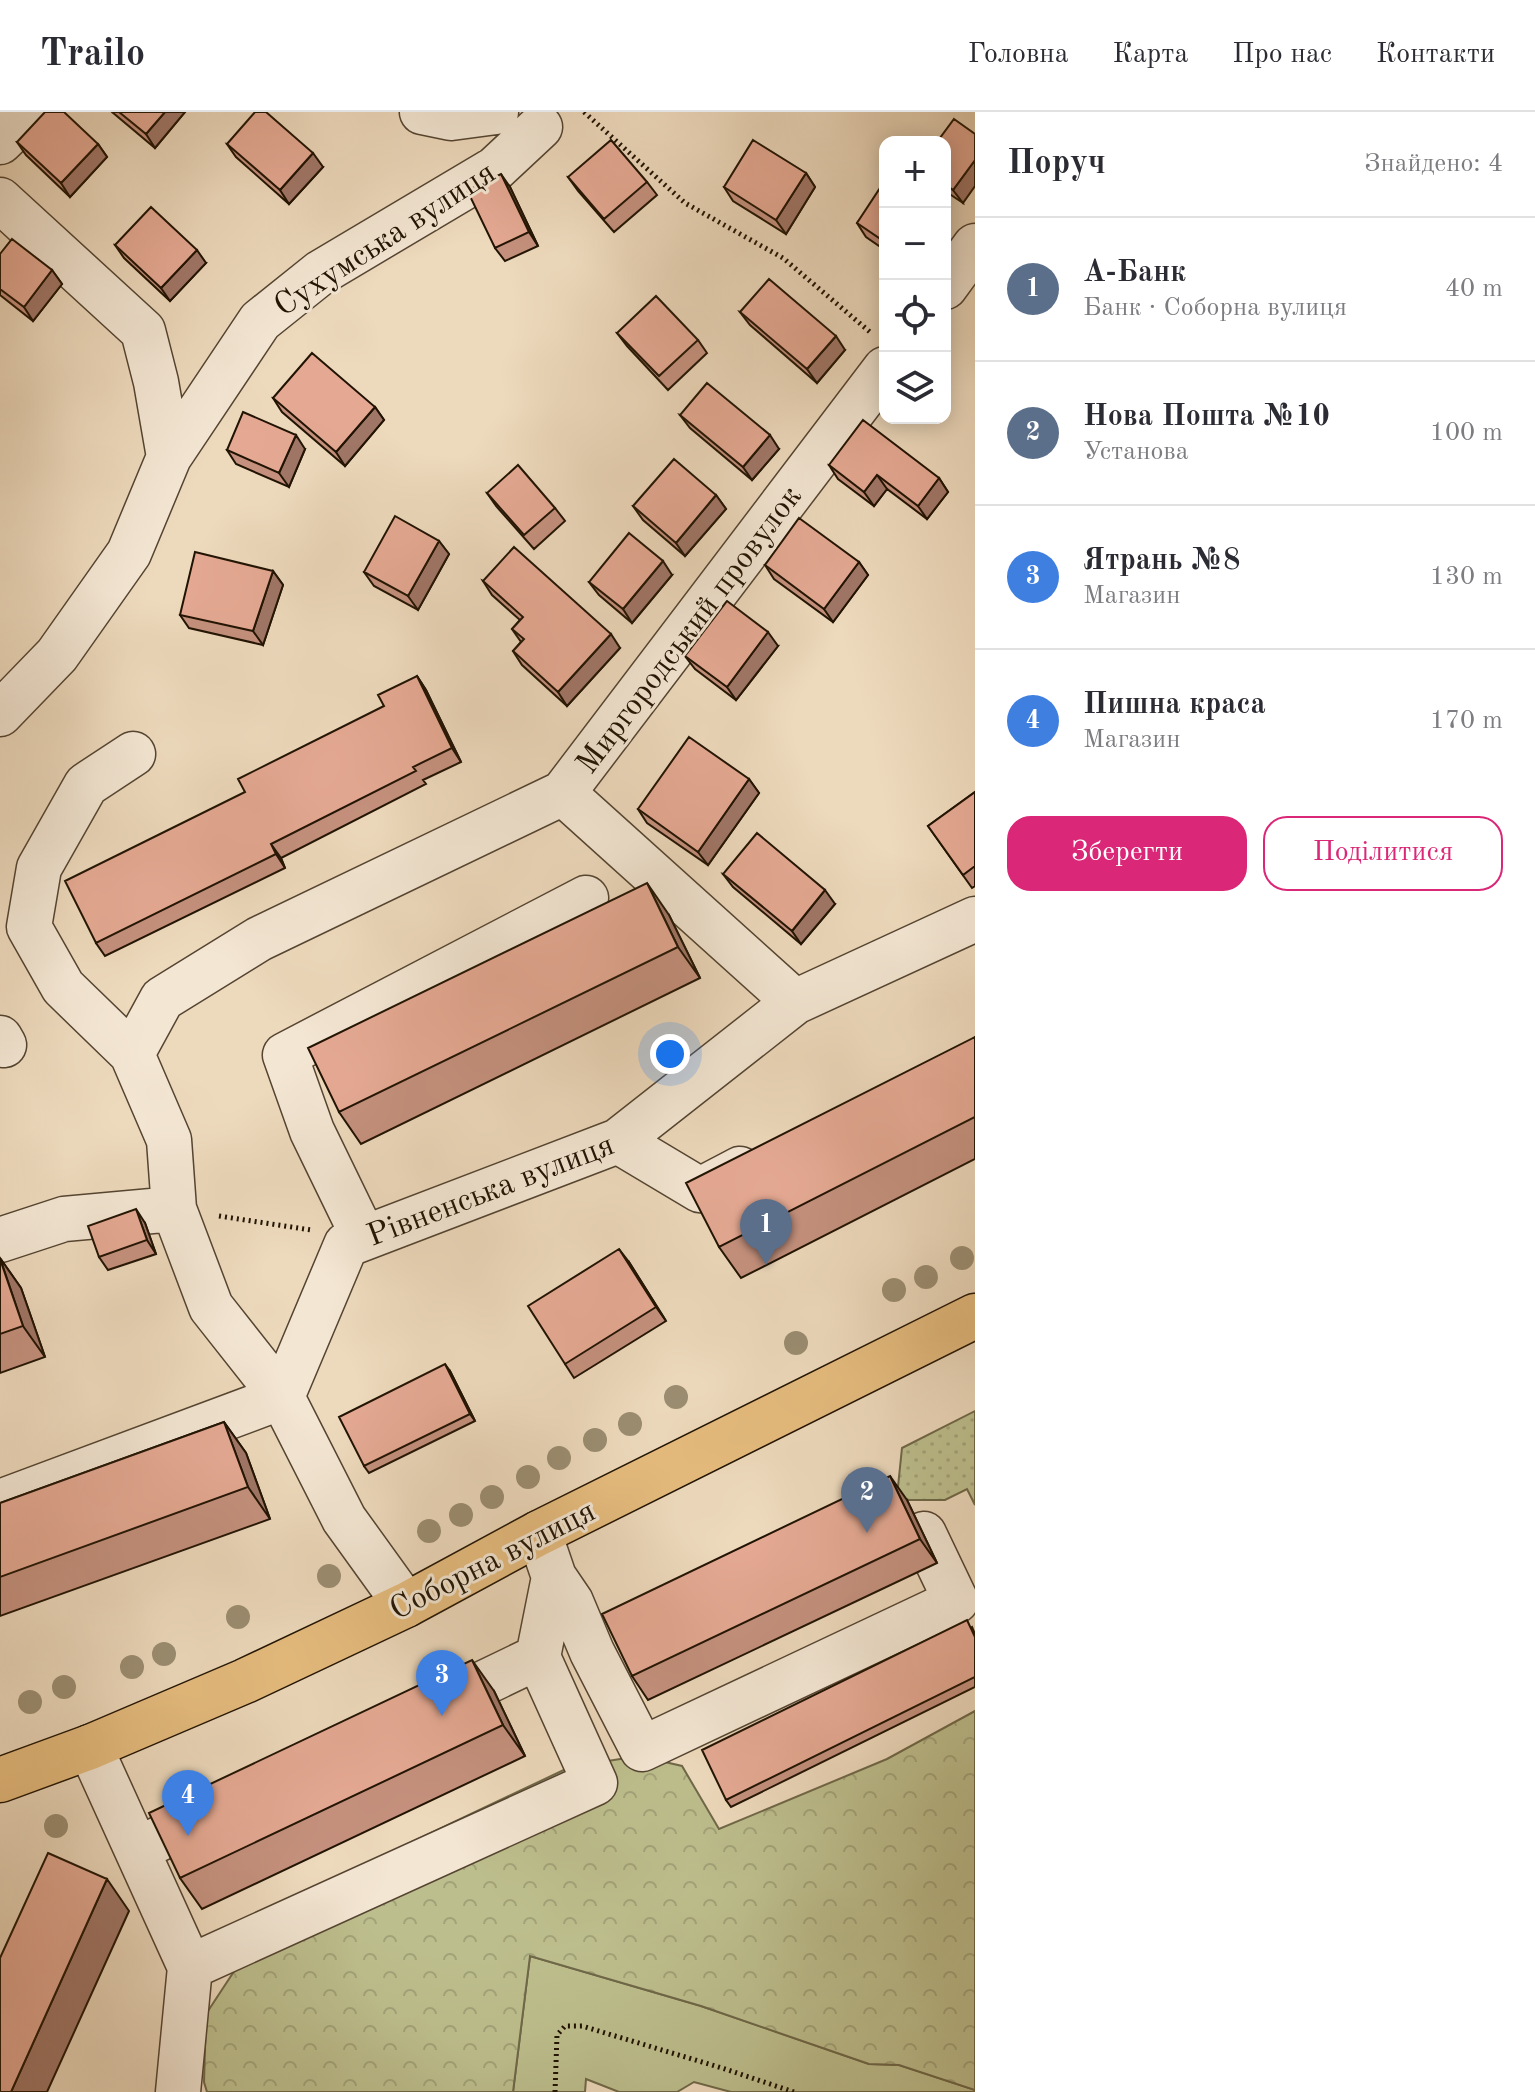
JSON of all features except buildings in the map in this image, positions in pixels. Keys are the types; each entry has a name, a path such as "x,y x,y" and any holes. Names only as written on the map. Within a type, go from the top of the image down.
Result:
{"main road":[{"name":"Соборна вулиця","path":"0,1780 90,1747 245,1681 406,1605 539,1533 975,1316"}],"street":[{"path":"0,142 31,112"},
{"path":"422,112 451,118 496,112"},
{"name":"Сухумська вулиця","path":"0,714 57,655 129,553 169,457 260,321 320,273 495,169 540,127"},
{"path":"0,200 143,331 156,382 169,457"},
{"path":"950,280 975,246"},
{"name":"Миргородський провулок","path":"795,1002 563,793 879,352"},
{"path":"133,754 86,785 39,868 29,927 63,987 132,1054 169,1140 174,1209 211,1307 282,1397 344,1519 406,1605"},
{"path":"132,1054 162,999 259,939 563,793"},
{"path":"355,1241 285,1055 586,898"},
{"name":"Рівненська вулиця","path":"282,1397 355,1241 618,1141 795,1002 975,919"},
{"path":"618,1141 700,1190 769,1155"},
{"path":"0,1240 64,1219 174,1209"},
{"path":"0,1502 282,1397"},
{"path":"539,1533 554,1577 571,1602 592,1652 642,1749 956,1601 924,1534"},
{"path":"190,1967 595,1783 538,1657 554,1577"},
{"path":"395,1725 538,1657"},
{"path":"90,1747 190,1967 178,2092"},
{"path":"138,1849 252,1794"}],"path":[{"path":"584,112 685,203 783,258 879,352"},
{"path":"174,1209 309,1229 355,1241"},
{"path":"555,2092 557,2035 565,2026 582,2026 794,2092"}],"green space":[{"path":"975,1411 975,1505 967,1489 945,1500 907,1500 896,1506 902,1448"},
{"path":"975,1711 975,2090 899,2065 869,2064 701,2006 530,1956 513,2092 207,2092 204,2082 206,2014 277,1906 570,1767 639,1756 682,1766 719,1829 887,1759"},
{"path":"530,1956 701,2006 869,2064 899,2065 975,2092 731,2092 694,2082 677,2092 619,2092 586,2079 585,2092 513,2092"}],"place":[{"name":"А-Банк","path":"766,1265"},
{"name":"Нова Пошта №10","path":"867,1533"},
{"name":"Ятрань №8","path":"442,1716"},
{"name":"Пишна краса","path":"188,1836"}]}
